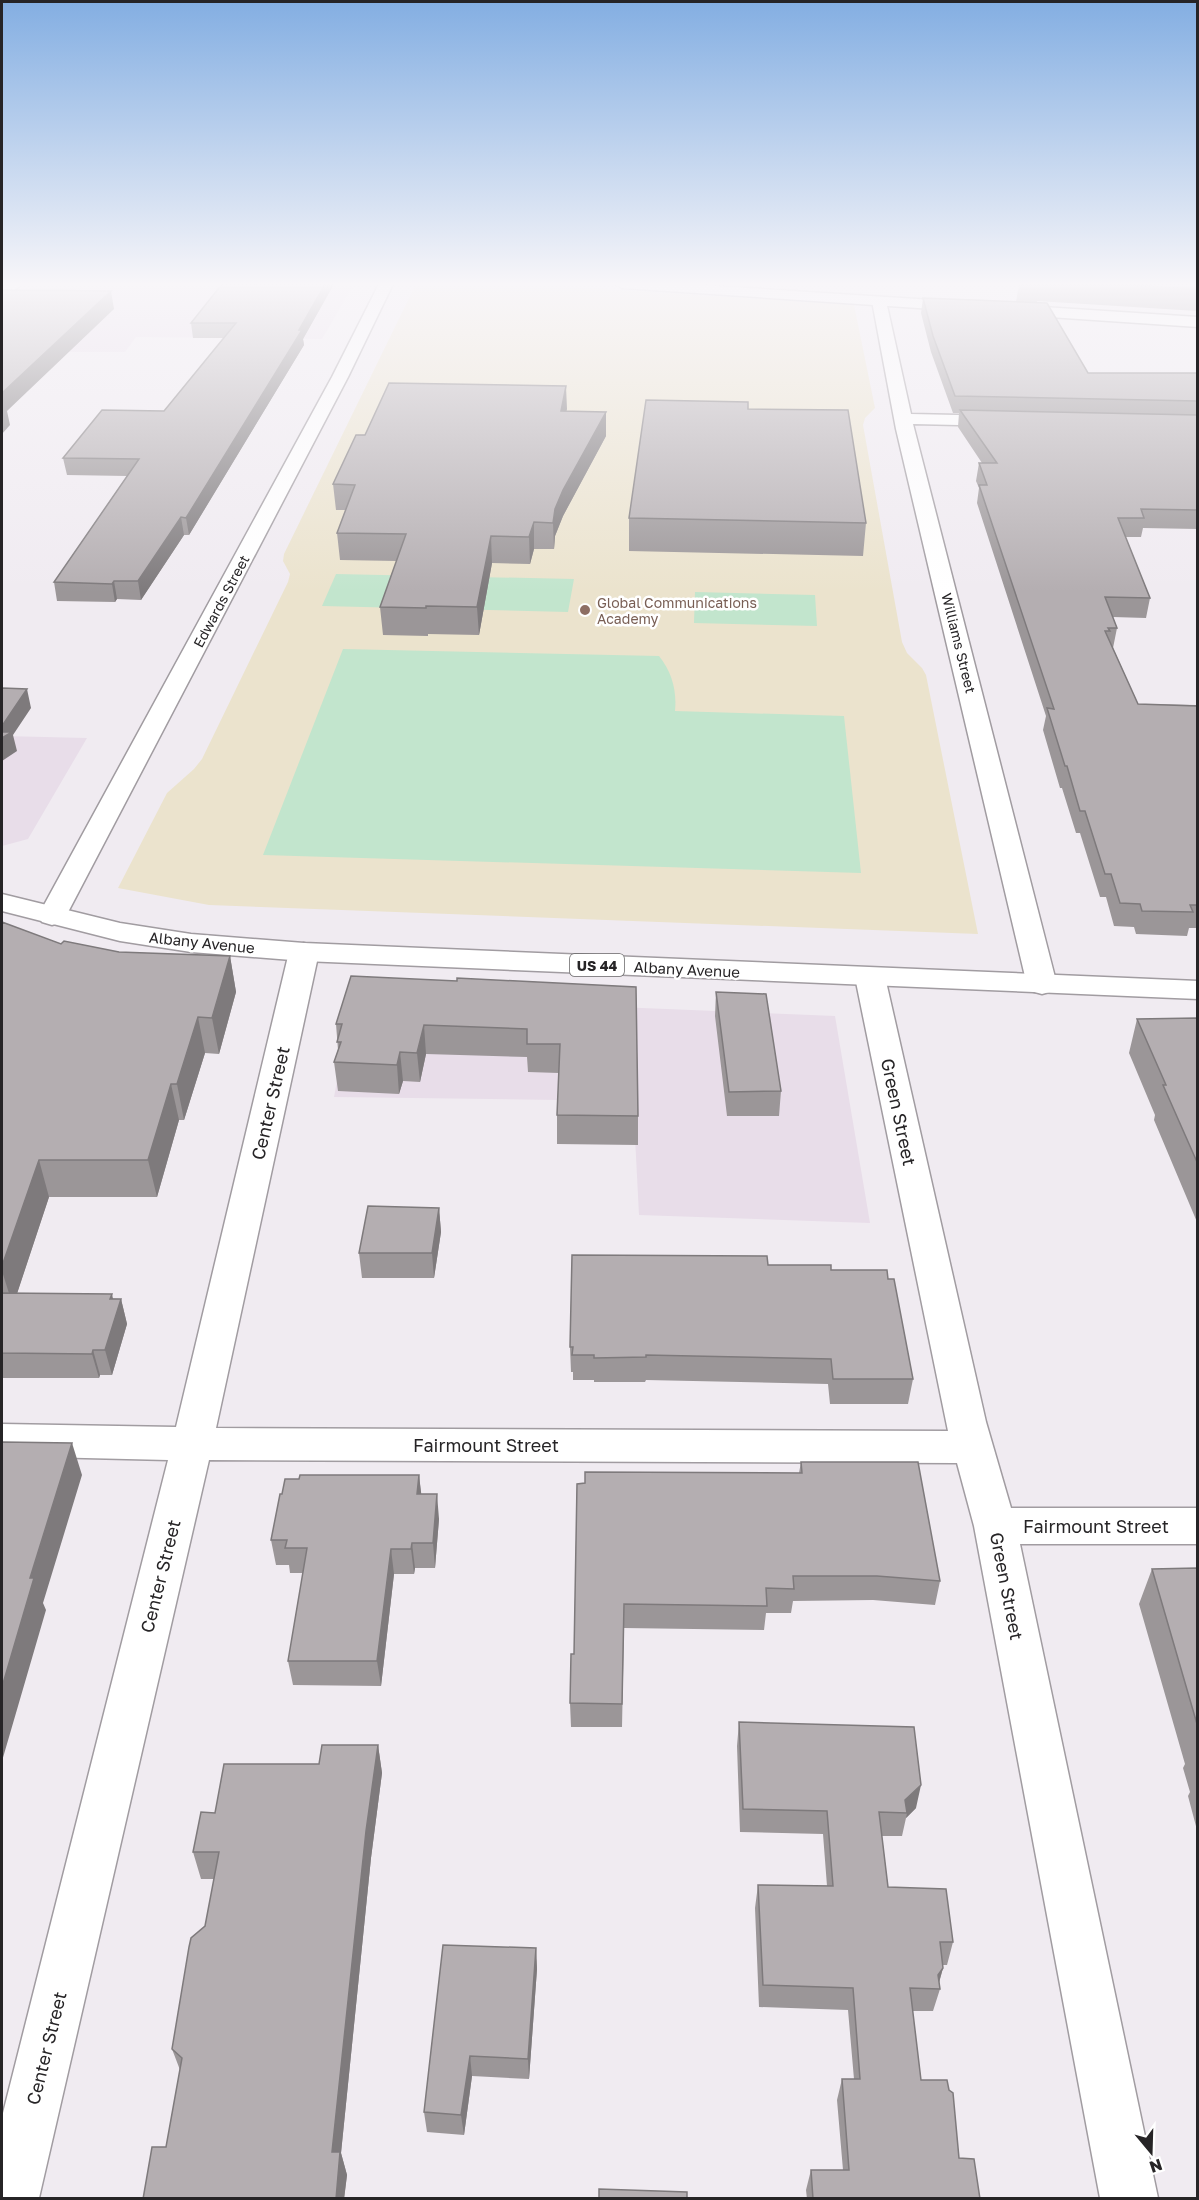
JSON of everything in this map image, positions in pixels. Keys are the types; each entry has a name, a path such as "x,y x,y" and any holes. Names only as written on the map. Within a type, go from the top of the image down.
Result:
{"main road":[{"name":"Edwards Street","path":"52,916 335,387"},
{"name":"Williams Street","path":"897,387 1042,985"},
{"path":"904,419 1021,422"},
{"name":"Albany Avenue","path":"2,903 120,932 191,943 304,952 1197,990"},
{"name":"Center Street","path":"10,2199 192,1444 304,952"},
{"name":"Green Street","path":"870,977 972,1447 995,1526 1129,2199"},
{"name":"Fairmount Street","path":"2,1440 192,1444 972,1447"},
{"name":"Fairmount Street","path":"995,1526 1197,1526"}],"shaded area":[{"name":"Global Communications Academy","path":"366,387 871,387 875,408 865,418 863,425 902,642 907,653 926,675 978,934 209,905 118,888 167,793 202,759 288,582 290,574 283,561 284,554"},
{"path":"2,736 87,738 28,839 2,846"},
{"path":"353,996 835,1016 870,1223 639,1215 635,1137 558,1100 334,1097"}],"green space":[{"path":"336,574 574,579 568,612 322,606"},
{"path":"695,592 815,595 817,626 694,623"},
{"path":"343,649 659,656 673,682 675,711 844,716 861,873 263,855"}],"building":[{"path":"184,387 267,387 186,518 181,517 138,581 114,581 112,584 54,582 139,459 63,458 102,410 164,411"},
{"path":"387,387 566,387 561,411 606,412 563,490 555,509 553,523 534,522 529,537 491,536 477,607 380,607 406,534 337,533 355,485 333,484 356,435 365,435"},
{"path":"952,387 1197,387 1197,401 955,396"},
{"path":"646,400 748,402 748,409 848,410 866,523 629,518"},
{"path":"960,410 1197,415 1197,510 1141,509 1144,518 1118,518 1150,598 1105,597 1117,628 1108,628 1110,631 1105,631 1138,704 1197,706 1197,905 1190,905 1193,912 1142,911 1140,904 1120,903 1111,874 1105,874 1085,811 1080,811 1067,766 1065,766 1047,708 1054,709 979,485 987,485 979,463 997,463"},
{"path":"2,688 27,689 2,726"},
{"path":"2,732 12,732 2,738"},
{"path":"2,922 61,944 64,941 119,952 230,956 212,1018 198,1017 177,1084 171,1084 148,1160 39,1160 2,1266"},
{"path":"351,976 457,981 457,978 636,987 638,1116 557,1115 560,1044 527,1044 527,1029 424,1025 417,1053 400,1052 397,1065 334,1062 341,1042 337,1042 342,1024 336,1024"},
{"path":"716,992 766,994 781,1091 729,1092"},
{"path":"1197,1018 1197,1162 1137,1019"},
{"path":"368,1206 439,1208 432,1253 359,1253"},
{"path":"572,1255 767,1256 768,1265 831,1265 831,1270 887,1270 888,1279 894,1279 913,1379 833,1379 831,1359 646,1355 646,1357 594,1358 594,1355 572,1355 573,1347 570,1347"},
{"path":"2,1293 112,1294 110,1299 121,1299 105,1350 93,1350 92,1354 2,1353"},
{"path":"2,1442 72,1443 30,1578 34,1578 2,1687"},
{"path":"801,1462 918,1462 940,1581 877,1576 793,1576 794,1589 766,1588 767,1606 624,1604 622,1704 570,1703 571,1654 574,1654 577,1484 585,1483 585,1472 802,1473"},
{"path":"300,1475 419,1475 417,1494 437,1494 433,1543 412,1543 411,1549 391,1549 377,1661 288,1661 307,1548 285,1548 287,1540 271,1540 285,1479 299,1479"},
{"path":"1197,1568 1197,1724 1152,1569"},
{"path":"739,1722 914,1727 921,1785 905,1800 907,1813 879,1812 888,1887 946,1889 953,1942 940,1942 943,1968 938,1975 940,1989 910,1988 921,2080 947,2080 949,2090 953,2093 959,2158 974,2159 980,2199 813,2199 811,2170 849,2170 842,2079 860,2079 853,1988 763,1985 758,1885 833,1886 827,1811 743,1809"},
{"path":"322,1745 378,1745 366,1831 332,2152 340,2152 336,2199 143,2199 152,2147 166,2147 182,2058 172,2049 189,1947 191,1938 205,1926 219,1852 193,1852 201,1812 215,1813 224,1764 319,1764"},
{"path":"443,1945 536,1948 528,2059 470,2056 461,2115 424,2112"},
{"path":"599,2189 687,2192 687,2199 599,2199"}],"place":[{"name":"Global Communications Academy","path":"585,610"}]}
